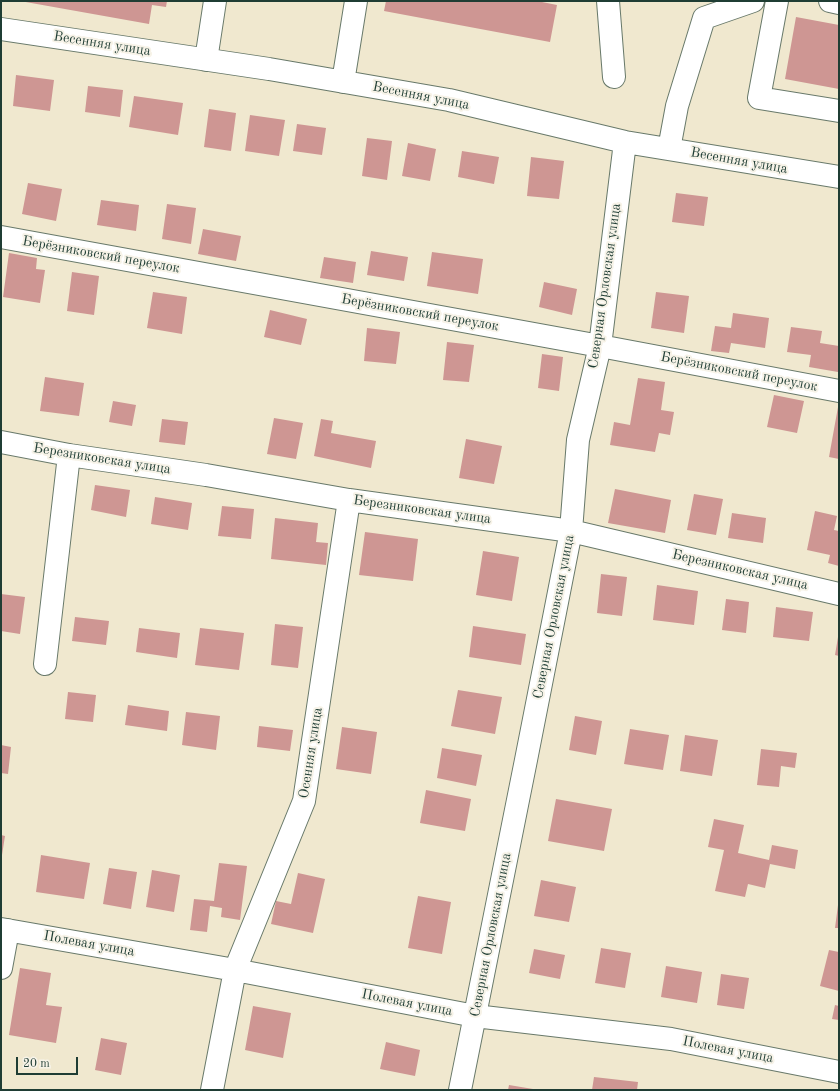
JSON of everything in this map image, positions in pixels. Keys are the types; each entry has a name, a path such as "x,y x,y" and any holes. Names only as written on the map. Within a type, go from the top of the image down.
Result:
{"street":[{"path":"206,60 215,1"},
{"path":"343,82 356,1"},
{"path":"608,1 614,78"},
{"path":"669,149 677,106 704,18 753,1"},
{"path":"777,1 759,98 839,111"},
{"path":"830,1 839,2"},
{"name":"Весенняя улица","path":"1,29 206,60 449,100 625,142 839,177"},
{"name":"Северная Орловская улица","path":"460,1090 571,531 578,440 600,346 625,142"},
{"name":"Берёзниковский переулок","path":"1,237 839,391"},
{"name":"Березниковская улица","path":"1,442 69,455 206,475 349,500 571,531 839,594"},
{"path":"45,664 69,455"},
{"name":"Осенняя улица","path":"212,1090 235,970 304,801 349,500"},
{"path":"1,968 5,929"},
{"name":"Полевая улица","path":"5,929 235,970 475,1016 671,1039 839,1072"}],"building":[{"path":"20,1 167,1 166,7 152,5 149,24"},
{"path":"386,1 537,1 557,5 550,42 384,11"},
{"path":"796,17 839,25 839,89 785,79"},
{"path":"16,75 54,80 50,111 13,106"},
{"path":"88,86 123,90 120,117 85,112"},
{"path":"134,96 183,103 178,135 129,127"},
{"path":"209,109 236,113 231,151 204,147"},
{"path":"250,115 285,120 279,156 245,151"},
{"path":"297,124 326,128 322,155 293,151"},
{"path":"367,138 392,141 387,180 362,176"},
{"path":"408,143 436,149 430,181 402,176"},
{"path":"462,151 499,157 494,184 458,177"},
{"path":"531,157 564,161 559,199 527,196"},
{"path":"28,183 62,189 56,221 22,214"},
{"path":"676,193 708,197 704,226 672,222"},
{"path":"101,200 139,205 136,231 97,225"},
{"path":"167,204 196,208 191,244 162,239"},
{"path":"203,229 241,236 236,261 198,254"},
{"path":"371,251 408,257 404,281 367,275"},
{"path":"432,252 483,259 478,294 427,286"},
{"path":"9,253 37,258 36,269 45,270 40,303 3,297"},
{"path":"324,257 356,262 353,283 320,278"},
{"path":"72,272 99,276 94,315 67,311"},
{"path":"544,282 577,289 572,315 539,307"},
{"path":"153,292 187,297 182,334 147,328"},
{"path":"656,292 689,296 684,333 651,328"},
{"path":"270,310 307,319 301,345 264,337"},
{"path":"733,313 769,318 765,348 731,343 729,353 711,351 715,326 731,328"},
{"path":"791,327 822,331 820,343 839,346 838,372 809,367 811,355 787,352"},
{"path":"367,328 400,332 396,364 364,361"},
{"path":"447,342 474,345 469,382 443,380"},
{"path":"542,354 563,357 559,391 538,388"},
{"path":"45,377 84,383 79,416 40,411"},
{"path":"638,378 665,382 661,410 674,412 670,435 659,433 655,452 610,445 614,422 630,425"},
{"path":"774,395 804,401 797,433 767,427"},
{"path":"113,401 136,405 132,426 109,422"},
{"path":"839,407 839,459 829,457"},
{"path":"274,418 303,423 296,459 267,454"},
{"path":"162,419 188,422 185,445 159,442"},
{"path":"321,419 333,421 331,433 376,441 371,468 314,456"},
{"path":"466,439 502,446 494,484 459,478"},
{"path":"95,485 130,490 126,517 91,510"},
{"path":"615,489 671,500 665,533 608,523"},
{"path":"694,494 723,499 716,535 687,530"},
{"path":"155,497 192,503 188,530 151,524"},
{"path":"222,506 254,509 251,539 218,536"},
{"path":"815,511 837,516 834,530 839,531 839,566 828,563 830,555 807,550"},
{"path":"732,513 766,518 763,543 728,538"},
{"path":"275,518 318,523 316,542 328,543 326,565 271,559"},
{"path":"365,532 418,539 413,581 359,575"},
{"path":"483,551 519,557 512,601 476,595"},
{"path":"601,574 627,577 622,616 597,613"},
{"path":"657,585 698,591 694,625 653,620"},
{"path":"1,594 25,597 20,634 1,631"},
{"path":"726,599 749,602 746,633 722,630"},
{"path":"776,607 813,612 809,641 773,637"},
{"path":"75,617 109,621 106,645 72,641"},
{"path":"275,624 303,627 298,668 271,665"},
{"path":"473,626 526,634 521,665 469,657"},
{"path":"139,628 180,633 177,658 136,652"},
{"path":"200,628 244,633 239,670 195,665"},
{"path":"839,637 839,656 835,655"},
{"path":"458,690 502,697 495,734 451,726"},
{"path":"68,692 96,695 93,722 65,719"},
{"path":"128,705 169,711 167,731 125,725"},
{"path":"186,712 220,716 216,750 182,745"},
{"path":"575,716 602,721 596,755 569,750"},
{"path":"259,726 293,730 290,751 257,747"},
{"path":"342,727 377,732 371,774 336,769"},
{"path":"630,729 669,735 663,770 624,764"},
{"path":"685,735 718,740 712,776 680,771"},
{"path":"1,745 11,747 8,774 1,773"},
{"path":"442,748 482,755 476,786 437,778"},
{"path":"761,749 797,753 795,768 781,766 779,787 757,785"},
{"path":"426,790 471,799 465,831 420,823"},
{"path":"556,799 612,809 604,851 548,841"},
{"path":"714,819 744,825 738,853 769,860 772,845 798,850 795,869 770,864 765,888 748,884 745,897 715,891 724,850 708,847"},
{"path":"1,835 5,836 2,855 1,855"},
{"path":"41,855 90,863 84,899 36,892"},
{"path":"219,863 247,866 240,920 221,917 222,908 210,906 207,932 190,930 194,899 214,901"},
{"path":"109,868 137,872 131,909 103,904"},
{"path":"152,870 180,875 174,912 146,907"},
{"path":"298,873 325,879 313,933 271,924 276,901 291,904"},
{"path":"541,880 576,887 569,922 534,916"},
{"path":"418,896 451,902 442,954 408,948"},
{"path":"838,905 839,928 835,928"},
{"path":"601,948 631,953 625,988 595,983"},
{"path":"534,949 565,955 560,979 529,973"},
{"path":"829,950 839,952 839,991 820,986"},
{"path":"666,966 702,972 697,1003 661,997"},
{"path":"20,968 51,973 46,1005 62,1007 56,1043 9,1035"},
{"path":"721,974 749,978 744,1009 717,1005"},
{"path":"835,1005 839,1006 839,1020 832,1019"},
{"path":"253,1006 291,1013 283,1058 245,1050"},
{"path":"101,1038 127,1043 121,1075 95,1070"},
{"path":"386,1042 420,1050 415,1076 380,1069"},
{"path":"594,1077 638,1082 637,1090 592,1090"},
{"path":"509,1085 533,1089 533,1090 508,1090"}]}
